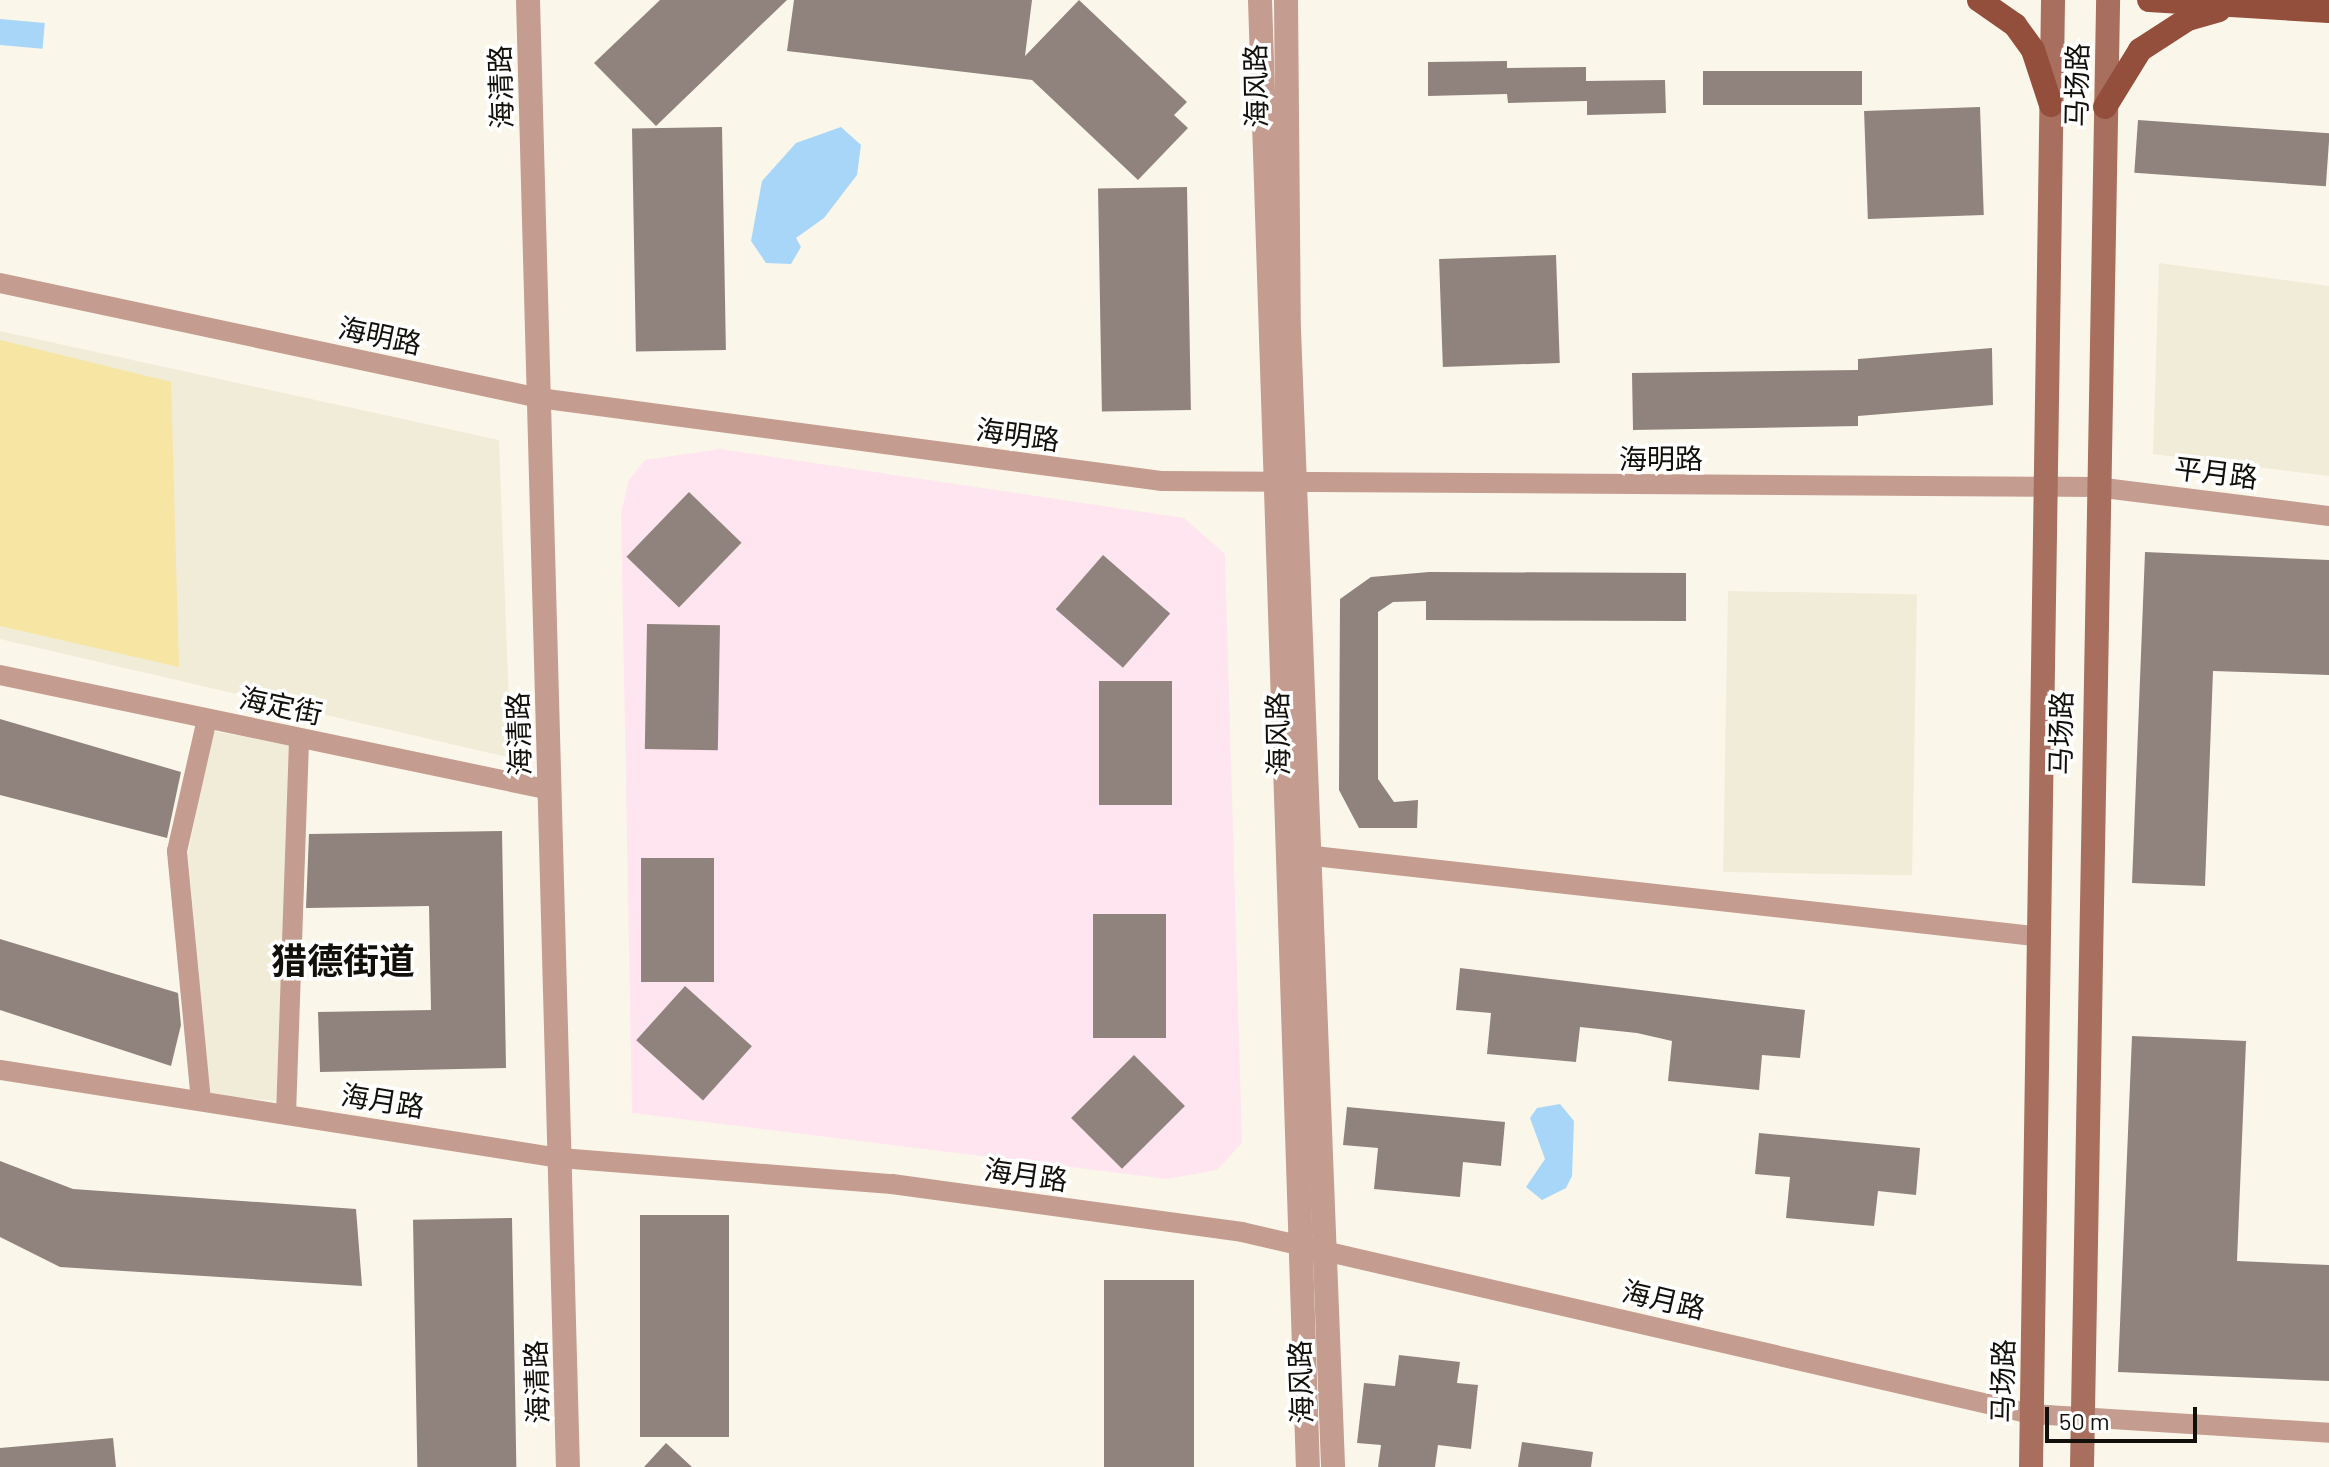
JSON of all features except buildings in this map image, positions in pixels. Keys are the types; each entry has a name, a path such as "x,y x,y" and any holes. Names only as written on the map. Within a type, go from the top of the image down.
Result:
{"main road":[{"path":"1979,0 2015,25 2033,50 2051,105"},
{"name":"马场路","path":"2031,1467 2034,936 2053,0"},
{"name":"马场路","path":"2082,1467 2096,487 2108,0"},
{"path":"2149,0 2329,11"},
{"path":"2105,107 2132,60 2161,32 2239,5"}],"street":[{"name":"海清路","path":"528,0 568,1467"},
{"name":"海风路","path":"1260,0 1285,487 1299,854 1324,1249 1333,1467"},
{"name":"海风路","path":"1285,487 1286,0"},
{"name":"海明路","path":"0,283 539,398 1162,481 1285,487 2096,487"},
{"name":"平月路","path":"2096,487 2329,516"},
{"name":"海定街","path":"0,675 550,790"},
{"path":"201,1101 177,851 207,719"},
{"path":"286,1114 299,738"},
{"name":"海风路","path":"1299,854 1298,1244 1308,1467"},
{"path":"1299,854 2034,936"},
{"name":"海月路","path":"0,1070 560,1158 892,1184 1298,1244 2031,1414"},
{"path":"2031,1414 2329,1433"}],"shaded area":[{"path":"2159,263 2329,286 2329,476 2153,454"},
{"path":"0,331 499,440 511,758 0,639"},
{"path":"0,340 171,382 179,667 0,626"},
{"path":"720,449 1184,518 1225,554 1242,1143 1217,1170 1167,1179 632,1113 621,513 629,480 645,460"},
{"path":"1728,591 1917,594 1912,875 1723,872"},
{"path":"212,731 291,745 276,1101 210,1094 188,854"}],"water":[{"path":"0,19 45,23 43,49 0,45"},
{"path":"841,127 861,145 857,175 824,218 796,238 801,247 791,264 766,263 751,241 762,181 796,143"},
{"path":"1560,1104 1574,1121 1572,1176 1566,1188 1542,1200 1526,1187 1545,1159 1530,1118 1537,1108"}],"district":[{"name":"猎德街道","path":"343,960"}]}
